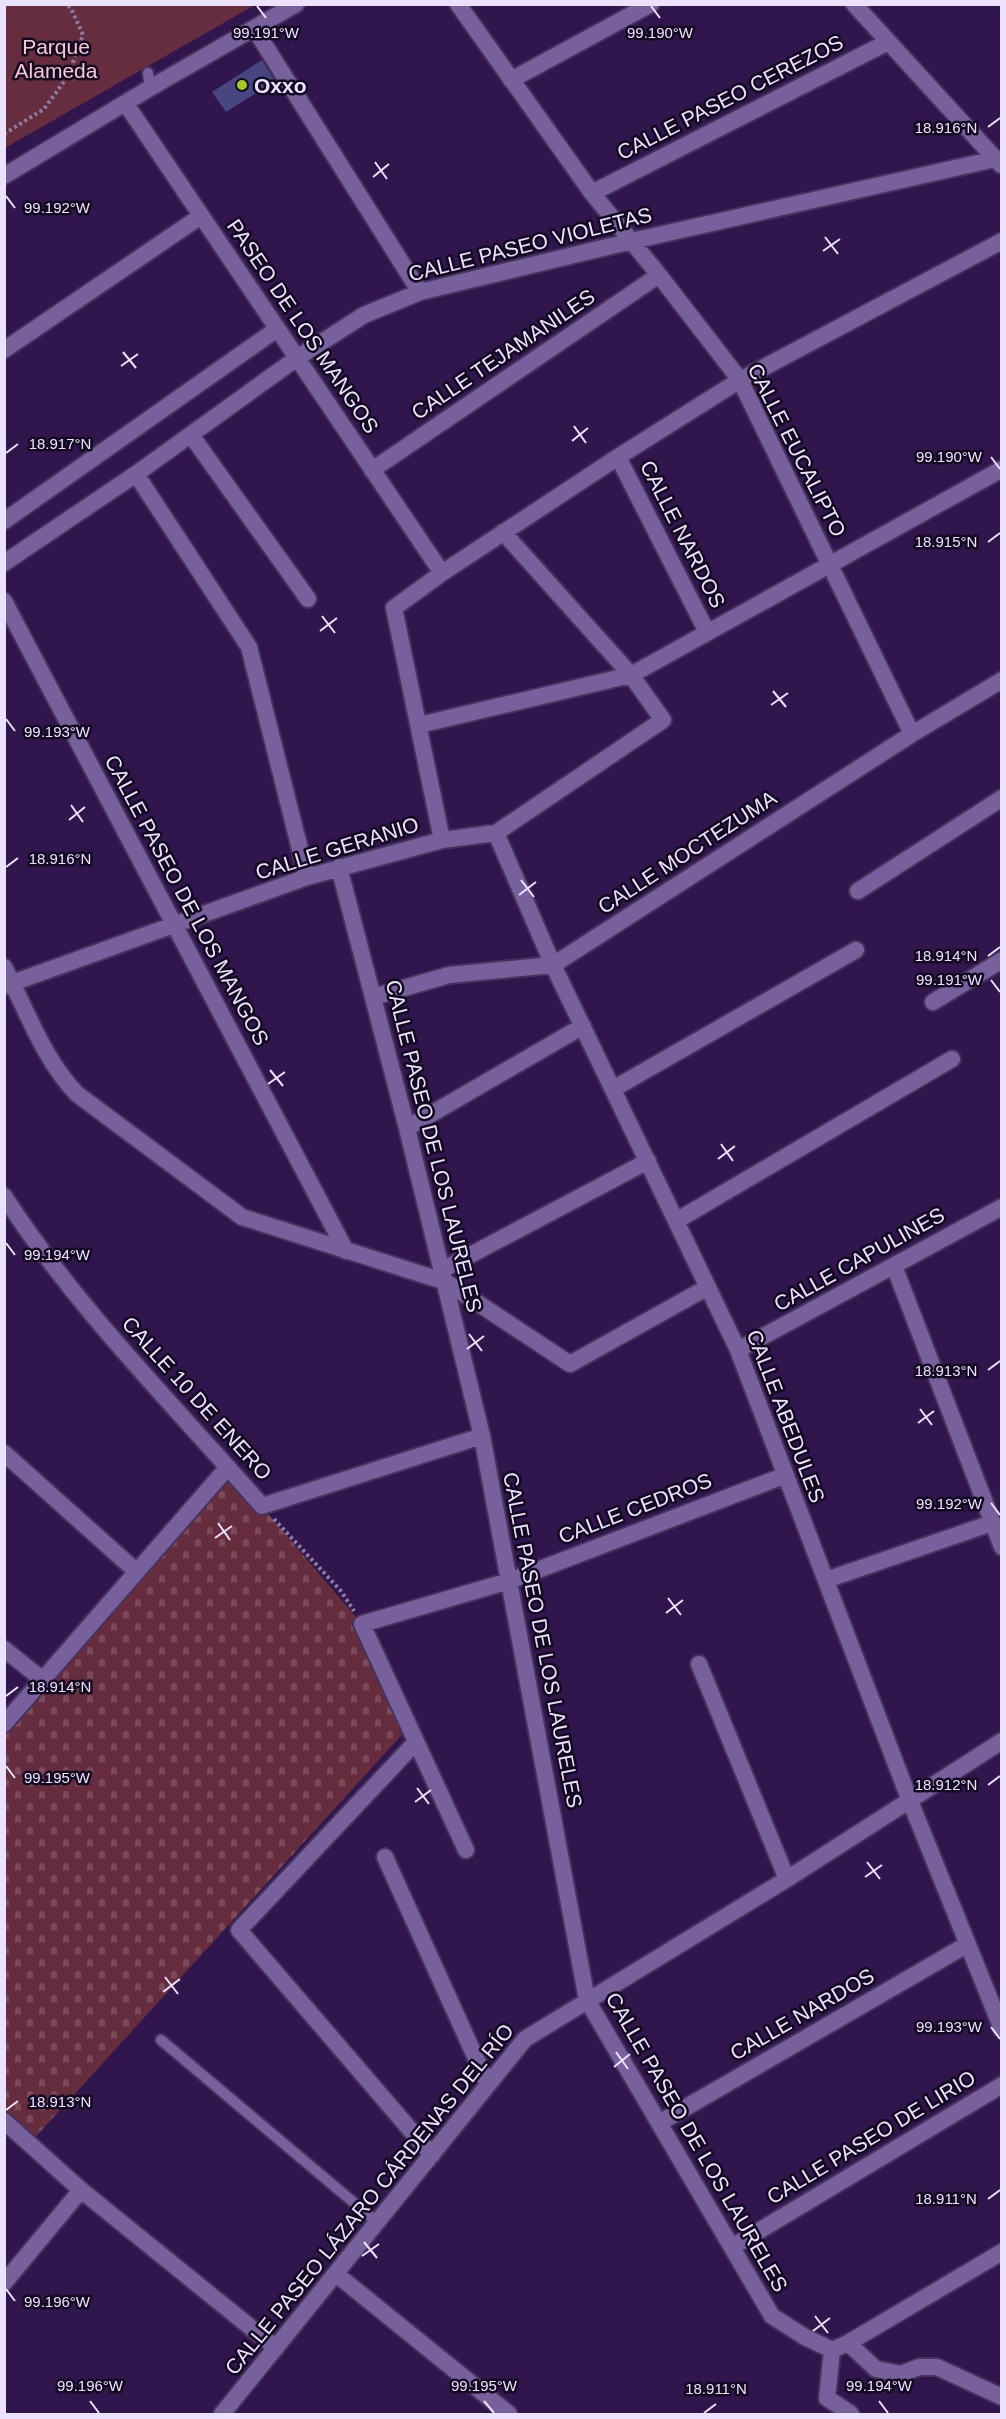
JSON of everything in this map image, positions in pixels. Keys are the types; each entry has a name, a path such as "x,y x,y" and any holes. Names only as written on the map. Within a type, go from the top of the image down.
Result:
{"street":[{"path":"4,176 126,104 149,81 296,4"},
{"name":"CALLE EUCALIPTO","path":"458,4 592,193 740,380 912,734"},
{"path":"511,80 651,4"},
{"path":"857,5 998,162"},
{"path":"254,28 420,292"},
{"name":"CALLE PASEO CEREZOS","path":"592,193 888,42"},
{"name":"PASEO DE LOS MANGOS","path":"126,104 442,573"},
{"name":"CALLE PASEO VIOLETAS","path":"4,563 136,474 297,358 364,315 420,292 632,241 998,162"},
{"path":"4,350 201,216"},
{"path":"442,840 394,608 503,532 740,380 1002,241"},
{"name":"CALLE TEJAMANILES","path":"372,470 659,275"},
{"path":"4,521 277,329"},
{"path":"191,435 308,598"},
{"name":"CALLE NARDOS","path":"618,457 707,632"},
{"path":"419,725 631,675 1002,469"},
{"path":"136,474 249,647 306,877"},
{"path":"503,532 631,675"},
{"name":"CALLE PASEO DE LOS MANGOS","path":"4,602 346,1251"},
{"name":"CALLE GERANIO","path":"7,978 339,867 442,840 496,834 663,720 631,675"},
{"name":"CALLE MOCTEZUMA","path":"373,997 449,975 553,965 912,734 1002,680"},
{"path":"858,891 1002,798"},
{"name":"CALLE ABEDULES","path":"496,834 553,965 738,1350 910,1801 1002,2029"},
{"name":"CALLE PASEO DE LOS LAURELES","path":"339,867 408,1128 482,1436 587,2000 772,2316 805,2337 832,2350"},
{"path":"613,1089 856,950"},
{"path":"933,1002 1002,960"},
{"path":"7,978 61,1077 77,1094 243,1217 346,1251 444,1276 570,1364 708,1287"},
{"path":"408,1128 583,1026"},
{"path":"676,1221 952,1059"},
{"path":"444,1276 648,1161"},
{"name":"CALLE 10 DE ENERO","path":"4,1196 29,1235 93,1316 262,1506"},
{"name":"CALLE CAPULINES","path":"738,1350 1002,1207"},
{"path":"894,1266 1002,1547"},
{"path":"262,1506 482,1436"},
{"path":"4,1453 137,1572"},
{"path":"4,1725 228,1467"},
{"name":"CALLE CEDROS","path":"362,1624 509,1581 786,1475"},
{"path":"826,1580 992,1523"},
{"path":"362,1624 466,1850"},
{"path":"4,1649 43,1680"},
{"path":"699,1664 787,1879"},
{"name":"CALLE PASEO LÁZARO CÁRDENAS DEL RÍO","path":"222,2415 525,2039 787,1879 1002,1741"},
{"path":"416,1742 239,1930 432,2155"},
{"path":"385,1857 488,2085"},
{"name":"CALLE NARDOS","path":"659,2123 968,1944"},
{"name":"CALLE PASEO DE LIRIO","path":"732,2247 1002,2085"},
{"path":"4,2121 81,2190 276,2348"},
{"path":"4,2283 81,2190"},
{"path":"851,2415 827,2398 832,2350 848,2343 1002,2252"},
{"path":"336,2274 509,2415"},
{"path":"848,2343 876,2370 901,2374 918,2367 937,2367 1002,2397"}],"lane":[{"path":"161,2040 378,2223"}],"path":[{"path":"4,134 44,109 68,76 83,35 71,8 66,4"},
{"name":"CALLE 10 DE ENERO","path":"262,1506 341,1591 362,1624"}],"green space":[{"name":"Parque Alameda","path":"5,4 255,4 255,5 5,148"},
{"path":"228,1467 362,1624 409,1727 29,2144 5,2121 4,1725"}],"building":[{"path":"262,60 275,81 226,112 212,92"}],"place":[{"name":"Oxxo","path":"242,85"}]}
